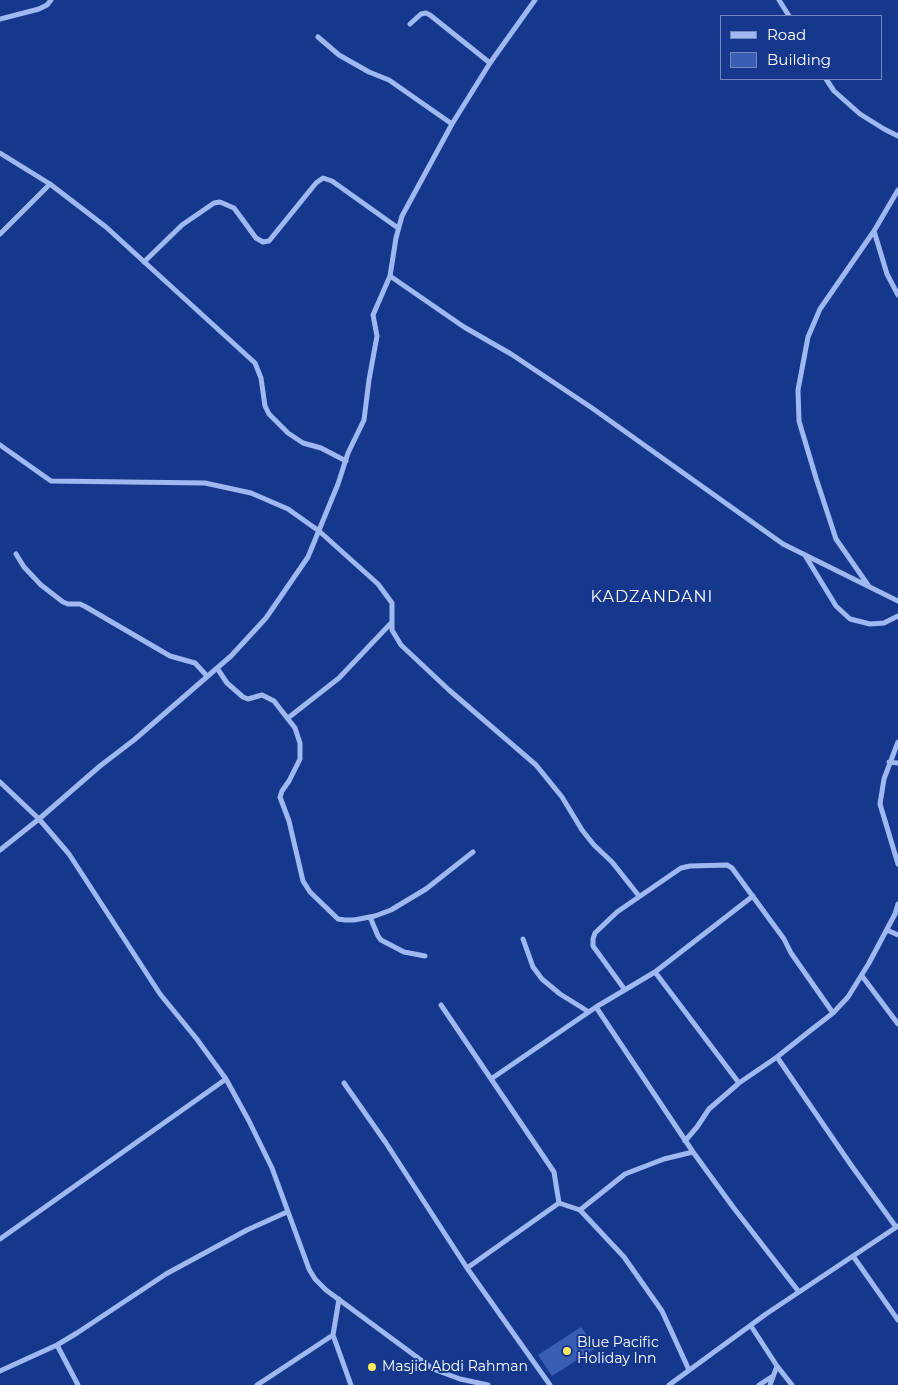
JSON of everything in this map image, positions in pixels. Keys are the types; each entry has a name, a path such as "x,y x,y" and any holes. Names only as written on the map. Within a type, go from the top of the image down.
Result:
{"street":[{"path":"0,19 39,9 47,5 51,0"},
{"path":"0,850 39,820 100,766 134,740 250,637 284,594 308,557 365,415 377,336 373,315 390,276 398,228 406,208 452,124 490,63 535,0"},
{"path":"779,0 788,15"},
{"path":"410,24 421,14 426,13 490,63"},
{"path":"318,37 339,55 389,80 452,124"},
{"path":"827,80 834,91 860,114 898,136"},
{"path":"0,153 50,184 106,227 255,363 259,370 264,406 269,414 294,438 346,461"},
{"path":"144,262 182,225 214,203 220,202 234,208 256,238 263,242 269,241 316,183 323,178 332,181 398,228"},
{"path":"0,234 50,184"},
{"path":"868,586 836,539 800,421 798,390 808,337 820,310 874,231 898,190"},
{"path":"874,231 887,274 898,295"},
{"path":"390,276 464,327 510,354 592,408 768,534 806,557 898,601"},
{"path":"1,448 51,482 205,483 251,492 288,508 319,531 389,596 392,603 392,630 401,645 449,690 536,765 562,797 582,830 594,845 612,862 639,896"},
{"path":"16,554 24,567 41,585 63,602 80,604 86,607 170,656 195,664 207,676"},
{"path":"806,557 836,606 850,619 870,624 884,623 898,616"},
{"path":"288,718 338,678 392,622"},
{"path":"217,668 227,683 248,699 262,694 274,701 288,718 299,737 300,756 298,764 280,797 291,829 304,881 310,892 338,919 370,917 390,910 426,889 473,852"},
{"path":"898,742 884,779 880,804 898,864"},
{"path":"889,762 898,763"},
{"path":"0,782 39,820 69,854 160,994 226,1079 272,1168 309,1269 315,1279 326,1290 433,1370 460,1379 488,1385"},
{"path":"625,990 593,946 595,933 639,896 681,868 727,865 732,868 784,939 791,954 833,1013"},
{"path":"491,1079 596,1007 655,972 753,896"},
{"path":"685,1141 697,1128 709,1109 739,1083 777,1057 833,1013 848,997 862,976 887,930 898,904"},
{"path":"370,917 381,940 404,952 425,956"},
{"path":"887,930 898,935"},
{"path":"522,939 533,967 542,979 560,994 589,1012"},
{"path":"655,972 739,1083"},
{"path":"862,976 898,1024"},
{"path":"441,1005 554,1172 559,1203"},
{"path":"596,1007 685,1141 799,1292"},
{"path":"669,1385 799,1292 897,1226 851,1165 777,1057"},
{"path":"0,1238 226,1079"},
{"path":"344,1084 386,1143 467,1268 550,1385"},
{"path":"580,1210 625,1174 664,1159 693,1152"},
{"path":"559,1203 580,1210 624,1257 662,1311 689,1370"},
{"path":"467,1268 559,1203"},
{"path":"0,1371 77,1334 166,1274 247,1230 287,1212"},
{"path":"852,1256 898,1320"},
{"path":"339,1299 333,1335 351,1385"},
{"path":"751,1326 792,1385"},
{"path":"257,1385 333,1335"},
{"path":"57,1345 78,1385"},
{"path":"770,1385 777,1366"},
{"path":"758,1385 773,1376"}],"building":[{"name":"Blue Pacific Holiday Inn","path":"581,1327 596,1348 552,1376 538,1355"}],"place":[{"name":"Blue Pacific Holiday Inn","path":"567,1351"},
{"name":"Masjid Abdi Rahman","path":"372,1367"}],"district":[{"name":"KADZANDANI","path":"652,597"}]}
